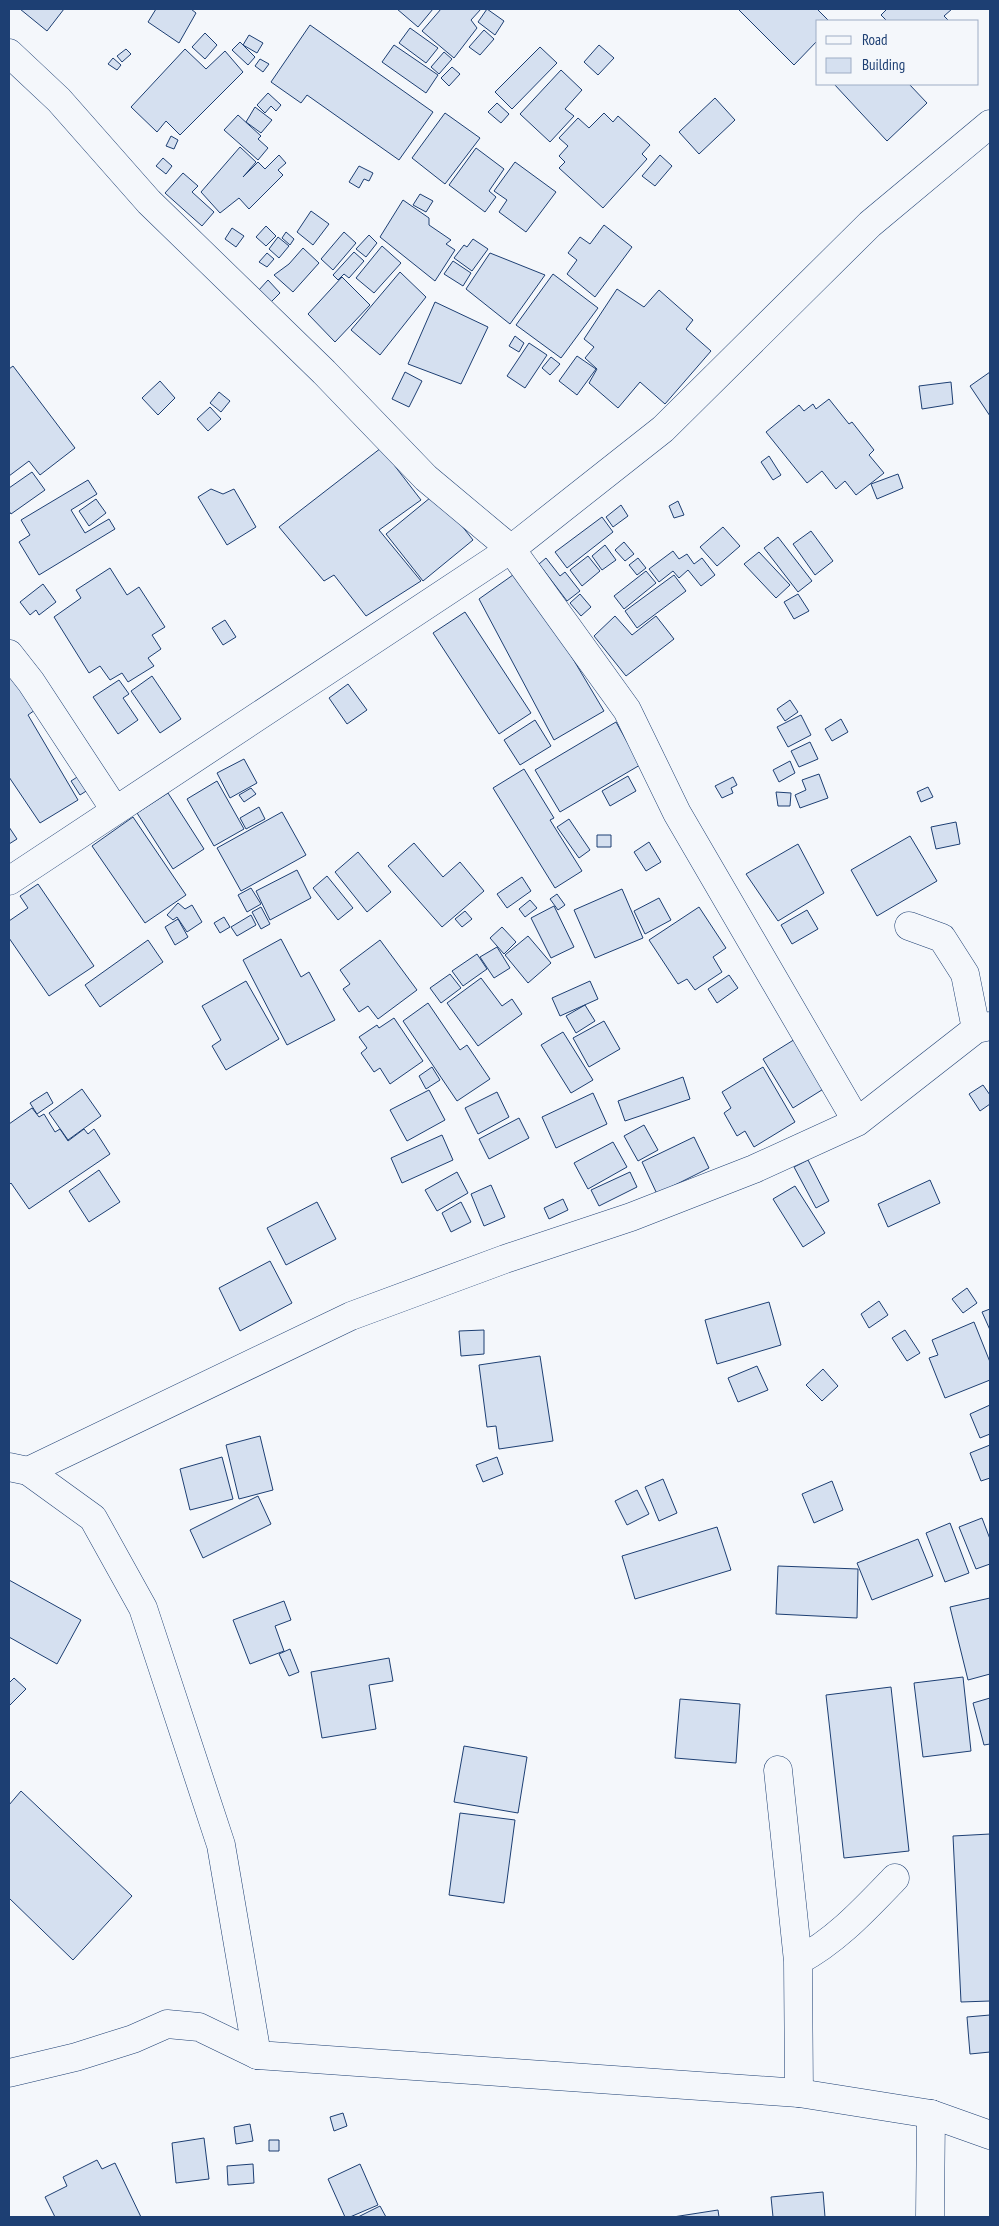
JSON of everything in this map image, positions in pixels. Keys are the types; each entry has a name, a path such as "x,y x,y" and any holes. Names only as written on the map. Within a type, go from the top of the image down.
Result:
{"street":[{"path":"9,53 59,100 149,202 324,372 426,478 511,549 627,710 677,812 857,1122"},
{"path":"9,881 511,549 663,429 870,224 990,124"},
{"path":"9,654 31,682 115,810"},
{"path":"18,1469 351,1316 505,1259 649,1210 754,1169 857,1122 983,1028 965,974 942,938 910,926"},
{"path":"18,1469 93,1518 143,1608 221,1845 257,2055"},
{"path":"778,1770 798,1961 799,2093"},
{"path":"798,1961 828,1942 895,1878"},
{"path":"9,2073 76,2057 133,2039 167,2024 199,2027 257,2055 799,2093 931,2114 990,2135"},
{"path":"930,2217 931,2114"}],"building":[{"path":"20,9 64,9 47,31"},
{"path":"156,9 191,9 196,13 179,43 148,22"},
{"path":"397,9 433,9 418,27"},
{"path":"441,9 481,9 471,20 477,28 454,58 422,31"},
{"path":"487,9 504,21 495,35 478,22"},
{"path":"738,9 817,9 828,20 816,20 816,42 794,65"},
{"path":"887,9 952,9 944,16 948,20 886,20 881,15"},
{"path":"310,25 433,112 399,160 307,95 301,103 271,82"},
{"path":"410,28 438,48 426,63 399,43"},
{"path":"484,30 494,39 480,55 469,47"},
{"path":"205,33 217,45 205,59 192,47"},
{"path":"249,35 263,43 257,53 243,45"},
{"path":"240,42 255,57 248,65 232,50"},
{"path":"394,45 438,75 426,93 382,62"},
{"path":"599,45 614,58 598,75 584,62"},
{"path":"540,47 557,63 512,109 495,92"},
{"path":"126,49 131,54 122,62 117,56"},
{"path":"185,49 206,69 225,51 243,72 180,135 166,121 157,132 131,107"},
{"path":"444,52 452,59 439,74 431,67"},
{"path":"113,58 121,65 117,70 108,64"},
{"path":"260,59 269,64 263,72 255,66"},
{"path":"452,67 460,74 449,86 441,78"},
{"path":"561,70 582,90 565,109 574,116 550,142 520,114"},
{"path":"835,85 910,85 927,103 887,141"},
{"path":"268,93 281,105 276,111 271,106 265,113 257,105"},
{"path":"715,98 735,120 699,154 679,132"},
{"path":"497,103 509,114 501,123 488,112"},
{"path":"255,107 272,120 261,133 246,122"},
{"path":"445,113 480,138 445,184 412,158"},
{"path":"604,113 613,122 618,116 650,145 642,154 647,159 603,208 559,168 565,162 559,156 568,146 559,138 578,118 589,128"},
{"path":"238,115 261,136 258,139 268,148 258,160 224,130"},
{"path":"171,136 178,140 174,149 166,146"},
{"path":"240,147 256,162 243,177 258,162 265,169 279,155 286,163 278,170 283,175 249,209 239,198 220,213 201,192"},
{"path":"476,148 504,169 489,191 496,197 485,212 449,185"},
{"path":"660,155 672,166 655,186 642,176"},
{"path":"163,158 172,166 166,174 156,166"},
{"path":"515,162 556,192 526,232 499,212 507,200 494,191"},
{"path":"359,166 373,173 369,181 364,179 359,188 349,182"},
{"path":"183,173 198,186 192,192 214,212 202,226 165,193"},
{"path":"420,194 433,201 426,212 413,205"},
{"path":"403,200 429,218 429,225 451,240 446,244 455,250 435,281 380,237"},
{"path":"311,211 329,224 313,245 297,232"},
{"path":"604,225 632,247 595,297 567,274 577,260 568,253 580,237 590,244"},
{"path":"266,226 276,236 266,246 256,237"},
{"path":"232,228 244,236 236,247 225,239"},
{"path":"286,232 294,239 290,245 282,238"},
{"path":"344,232 356,243 333,270 321,259"},
{"path":"369,235 377,243 366,257 356,249"},
{"path":"278,237 289,246 279,258 269,249"},
{"path":"473,239 488,249 472,271 454,258 464,245 467,247"},
{"path":"382,246 401,263 374,293 356,278"},
{"path":"303,248 319,263 293,292 274,275 289,264"},
{"path":"354,252 364,261 349,278 344,274 338,280 333,275"},
{"path":"267,253 274,259 267,267 259,262"},
{"path":"490,253 545,275 510,324 466,289"},
{"path":"453,261 471,273 463,286 444,274"},
{"path":"400,272 426,297 380,355 351,330"},
{"path":"553,274 598,308 561,358 516,325"},
{"path":"342,277 370,305 335,342 308,314"},
{"path":"268,280 280,293 270,303 258,291"},
{"path":"617,289 644,307 659,290 693,320 686,329 711,351 665,404 640,382 618,408 589,383 597,369 585,358 594,347 584,339"},
{"path":"435,302 488,327 461,384 408,364"},
{"path":"515,336 524,343 519,352 509,346"},
{"path":"529,343 547,355 525,388 507,376"},
{"path":"577,356 596,369 577,395 559,381"},
{"path":"551,357 560,364 550,375 542,368"},
{"path":"13,366 75,448 40,475 29,461 9,476 9,369"},
{"path":"405,372 422,381 409,407 392,399"},
{"path":"990,372 990,416 970,386"},
{"path":"160,381 175,398 158,415 142,398"},
{"path":"951,382 953,404 922,409 919,386"},
{"path":"219,392 230,401 221,412 210,403"},
{"path":"829,399 849,424 852,422 874,450 869,455 884,473 856,495 845,481 836,489 822,471 807,483 766,432 799,405 804,411 813,404 816,409"},
{"path":"210,407 221,419 208,431 197,419"},
{"path":"381,448 421,500 379,530 421,581 366,616 334,575 324,581 279,527"},
{"path":"769,456 781,475 773,480 761,462"},
{"path":"32,472 45,490 11,514 9,511 9,488"},
{"path":"898,474 903,488 877,499 871,484"},
{"path":"88,480 97,494 71,510 85,533 109,519 115,529 39,575 19,542 30,535 21,520"},
{"path":"211,489 223,494 234,489 256,527 227,545 198,497"},
{"path":"436,493 473,540 423,581 386,534"},
{"path":"96,499 106,513 89,526 79,511"},
{"path":"678,501 684,515 674,518 669,506"},
{"path":"621,505 628,516 613,527 606,517"},
{"path":"602,517 613,532 567,568 555,552"},
{"path":"723,527 740,546 717,566 700,547"},
{"path":"811,531 833,561 815,575 793,544"},
{"path":"778,537 812,581 798,592 764,548"},
{"path":"624,542 634,554 625,561 615,550"},
{"path":"605,545 616,560 602,570 592,556"},
{"path":"673,551 679,559 687,554 694,564 702,558 715,575 701,586 688,570 679,578 673,571 659,582 649,569"},
{"path":"759,552 790,585 776,598 744,564"},
{"path":"588,556 600,571 582,586 570,570"},
{"path":"546,558 560,576 565,572 580,591 567,601 539,564"},
{"path":"638,558 646,568 637,575 629,565"},
{"path":"110,568 127,595 139,587 165,627 152,635 161,649 148,658 154,666 128,682 122,673 110,680 100,666 89,673 54,617 81,598 76,590"},
{"path":"520,570 604,711 554,740 479,599"},
{"path":"646,571 656,583 624,609 614,596"},
{"path":"674,575 686,591 637,628 625,611"},
{"path":"43,584 56,602 39,615 36,610 30,615 20,602"},
{"path":"580,594 591,607 581,616 570,603"},
{"path":"798,594 809,611 794,619 784,602"},
{"path":"465,612 531,713 499,734 433,633"},
{"path":"615,616 632,635 656,616 674,639 626,676 594,636"},
{"path":"225,620 236,637 223,645 212,628"},
{"path":"9,675 35,710 28,715 78,800 40,823 9,777"},
{"path":"152,676 181,719 160,733 131,691"},
{"path":"119,680 129,694 123,698 138,720 118,734 93,697"},
{"path":"348,684 367,710 347,724 329,698"},
{"path":"790,700 798,712 785,721 777,709"},
{"path":"801,715 811,735 788,747 777,727"},
{"path":"841,719 848,732 832,741 825,729"},
{"path":"535,720 551,746 520,765 504,740"},
{"path":"616,722 640,765 560,812 535,770"},
{"path":"810,742 818,759 799,767 791,751"},
{"path":"244,759 257,783 230,798 217,773"},
{"path":"790,761 795,773 779,782 773,770"},
{"path":"524,769 554,818 550,820 582,871 555,888 493,788"},
{"path":"82,774 91,788 80,795 71,781"},
{"path":"819,774 828,798 800,808 795,795 806,790 802,780"},
{"path":"628,776 636,791 610,806 602,791"},
{"path":"733,777 737,785 731,788 733,793 722,798 715,786"},
{"path":"217,781 244,829 214,846 187,799"},
{"path":"928,787 933,797 921,802 917,792"},
{"path":"251,788 256,794 244,802 239,795"},
{"path":"776,792 791,793 790,806 778,806"},
{"path":"168,793 204,849 173,869 137,813"},
{"path":"259,807 265,819 246,829 240,818"},
{"path":"282,812 306,855 241,891 217,848"},
{"path":"133,817 186,895 145,923 92,846"},
{"path":"569,819 590,850 579,858 557,827"},
{"path":"956,822 960,844 936,849 931,827"},
{"path":"9,827 17,839 9,844"},
{"path":"597,835 611,835 611,847 597,847"},
{"path":"910,836 937,881 877,916 851,870"},
{"path":"649,842 661,862 646,871 634,852"},
{"path":"414,843 443,877 460,862 484,891 442,927 388,866"},
{"path":"798,844 824,893 778,921 746,874"},
{"path":"358,852 391,892 367,912 335,872"},
{"path":"297,870 311,898 270,920 256,891"},
{"path":"327,876 353,908 338,920 313,888"},
{"path":"522,877 531,891 507,908 497,894"},
{"path":"38,884 94,966 49,996 9,938 9,921 28,908 20,896"},
{"path":"251,888 261,904 247,912 238,895"},
{"path":"622,889 643,938 595,958 574,910"},
{"path":"557,894 565,905 558,910 550,899"},
{"path":"659,898 671,920 645,934 634,911"},
{"path":"530,900 537,908 525,917 519,909"},
{"path":"178,903 185,909 192,905 202,922 187,932 177,917 173,920 167,915"},
{"path":"554,906 574,947 551,958 531,918"},
{"path":"261,907 270,924 261,929 252,912"},
{"path":"699,907 726,948 713,957 722,972 695,990 687,979 678,984 649,940"},
{"path":"807,910 818,929 792,944 781,925"},
{"path":"465,911 472,919 462,927 455,919"},
{"path":"251,915 256,925 237,936 231,927"},
{"path":"224,917 230,927 220,933 214,923"},
{"path":"178,919 188,937 175,945 165,927"},
{"path":"502,927 516,942 504,954 490,938"},
{"path":"528,936 551,963 528,983 505,955"},
{"path":"281,939 301,977 309,972 335,1020 287,1045 243,960"},
{"path":"148,940 163,962 100,1007 85,985"},
{"path":"380,940 417,990 378,1019 368,1006 359,1012 343,989 350,984 340,970"},
{"path":"497,947 510,968 494,978 480,957"},
{"path":"477,954 487,969 463,986 452,971"},
{"path":"450,974 461,988 441,1003 430,988"},
{"path":"729,975 738,988 717,1003 708,989"},
{"path":"481,978 502,1006 512,999 522,1014 478,1046 447,1003"},
{"path":"246,981 279,1039 226,1070 212,1046 221,1040 202,1006"},
{"path":"590,981 598,999 560,1016 552,998"},
{"path":"428,1003 460,1050 467,1045 490,1079 457,1101 403,1021"},
{"path":"585,1005 595,1021 576,1033 566,1016"},
{"path":"394,1018 423,1061 390,1084 380,1068 374,1072 361,1053 367,1048 359,1037 377,1025 379,1028"},
{"path":"604,1021 620,1049 589,1067 573,1038"},
{"path":"563,1032 593,1080 571,1093 541,1045"},
{"path":"800,1036 825,1088 793,1108 763,1059"},
{"path":"432,1067 440,1080 426,1089 419,1076"},
{"path":"763,1067 795,1122 754,1147 745,1131 737,1136 724,1113 731,1108 722,1092"},
{"path":"683,1077 690,1099 625,1121 618,1101"},
{"path":"983,1085 990,1095 990,1104 980,1111 969,1094"},
{"path":"82,1089 101,1116 68,1140 49,1113"},
{"path":"429,1090 445,1120 407,1141 390,1110"},
{"path":"47,1092 53,1103 37,1114 30,1103"},
{"path":"497,1092 509,1117 478,1134 465,1108"},
{"path":"593,1093 607,1124 556,1148 542,1117"},
{"path":"32,1108 39,1117 44,1114 55,1132 60,1129 68,1141 84,1129 88,1134 94,1129 110,1154 29,1209 11,1183 9,1185 9,1124"},
{"path":"519,1118 529,1138 489,1159 479,1139"},
{"path":"644,1125 658,1150 638,1161 624,1136"},
{"path":"442,1135 453,1160 402,1183 391,1158"},
{"path":"694,1137 709,1168 657,1194 642,1162"},
{"path":"613,1142 627,1167 588,1189 574,1163"},
{"path":"808,1160 829,1201 816,1208 794,1167"},
{"path":"99,1170 120,1202 89,1222 69,1191"},
{"path":"457,1172 468,1193 437,1211 425,1190"},
{"path":"630,1172 637,1187 599,1206 591,1190"},
{"path":"930,1180 940,1203 888,1227 878,1204"},
{"path":"491,1185 505,1217 484,1226 471,1194"},
{"path":"795,1186 825,1233 803,1247 773,1199"},
{"path":"563,1199 568,1210 549,1219 544,1208"},
{"path":"317,1202 336,1239 286,1265 267,1228"},
{"path":"461,1202 471,1222 451,1232 442,1213"},
{"path":"270,1261 292,1303 240,1331 219,1288"},
{"path":"967,1288 977,1303 963,1313 952,1299"},
{"path":"879,1301 888,1315 869,1328 861,1314"},
{"path":"769,1302 781,1345 717,1364 705,1320"},
{"path":"990,1309 990,1330 982,1312"},
{"path":"974,1322 990,1362 990,1380 945,1398 929,1358 938,1355 932,1340"},
{"path":"484,1330 484,1354 461,1356 459,1331"},
{"path":"905,1330 920,1353 907,1361 892,1338"},
{"path":"540,1356 553,1441 499,1449 496,1426 487,1427 479,1365"},
{"path":"757,1366 768,1390 738,1402 728,1378"},
{"path":"823,1369 838,1386 822,1401 806,1385"},
{"path":"990,1405 990,1434 980,1438 970,1414"},
{"path":"260,1436 273,1490 239,1499 226,1445"},
{"path":"990,1445 990,1478 981,1481 970,1453"},
{"path":"222,1457 233,1499 190,1510 180,1469"},
{"path":"497,1457 503,1474 483,1482 476,1465"},
{"path":"663,1479 677,1513 659,1521 645,1487"},
{"path":"832,1481 843,1510 814,1523 802,1494"},
{"path":"637,1490 649,1514 627,1525 615,1501"},
{"path":"258,1496 271,1524 203,1558 190,1530"},
{"path":"982,1518 990,1539 990,1564 976,1569 959,1527"},
{"path":"950,1523 969,1573 945,1582 926,1533"},
{"path":"717,1527 731,1570 635,1599 622,1556"},
{"path":"918,1539 933,1576 872,1600 857,1563"},
{"path":"778,1566 858,1569 857,1618 776,1614"},
{"path":"9,1580 81,1620 57,1664 9,1637"},
{"path":"990,1598 990,1674 968,1680 950,1607"},
{"path":"284,1601 291,1620 275,1626 284,1651 250,1664 233,1620"},
{"path":"290,1649 299,1672 289,1676 279,1654"},
{"path":"389,1658 393,1681 369,1685 376,1729 322,1738 311,1672"},
{"path":"963,1677 971,1751 923,1757 914,1683"},
{"path":"14,1678 26,1689 9,1706 9,1683"},
{"path":"891,1687 909,1851 844,1858 826,1695"},
{"path":"990,1698 990,1744 984,1745 973,1703"},
{"path":"680,1699 740,1704 736,1763 675,1758"},
{"path":"464,1746 527,1757 518,1813 454,1802"},
{"path":"21,1791 132,1896 73,1960 9,1898 9,1805"},
{"path":"460,1813 515,1820 504,1903 449,1895"},
{"path":"990,1834 990,2001 961,2002 953,1836"},
{"path":"990,2015 990,2052 970,2054 967,2017"},
{"path":"343,2113 347,2126 334,2131 330,2117"},
{"path":"250,2124 253,2141 236,2144 234,2127"},
{"path":"204,2138 209,2179 176,2183 172,2143"},
{"path":"269,2140 279,2140 279,2151 269,2151"},
{"path":"97,2160 102,2169 115,2163 141,2217 55,2217 45,2197 67,2186 63,2177"},
{"path":"253,2164 254,2183 228,2185 227,2166"},
{"path":"360,2164 378,2205 350,2217 345,2217 328,2179"},
{"path":"823,2192 825,2217 773,2217 771,2197"},
{"path":"380,2206 386,2217 358,2217"},
{"path":"718,2210 719,2217 673,2217"}]}
